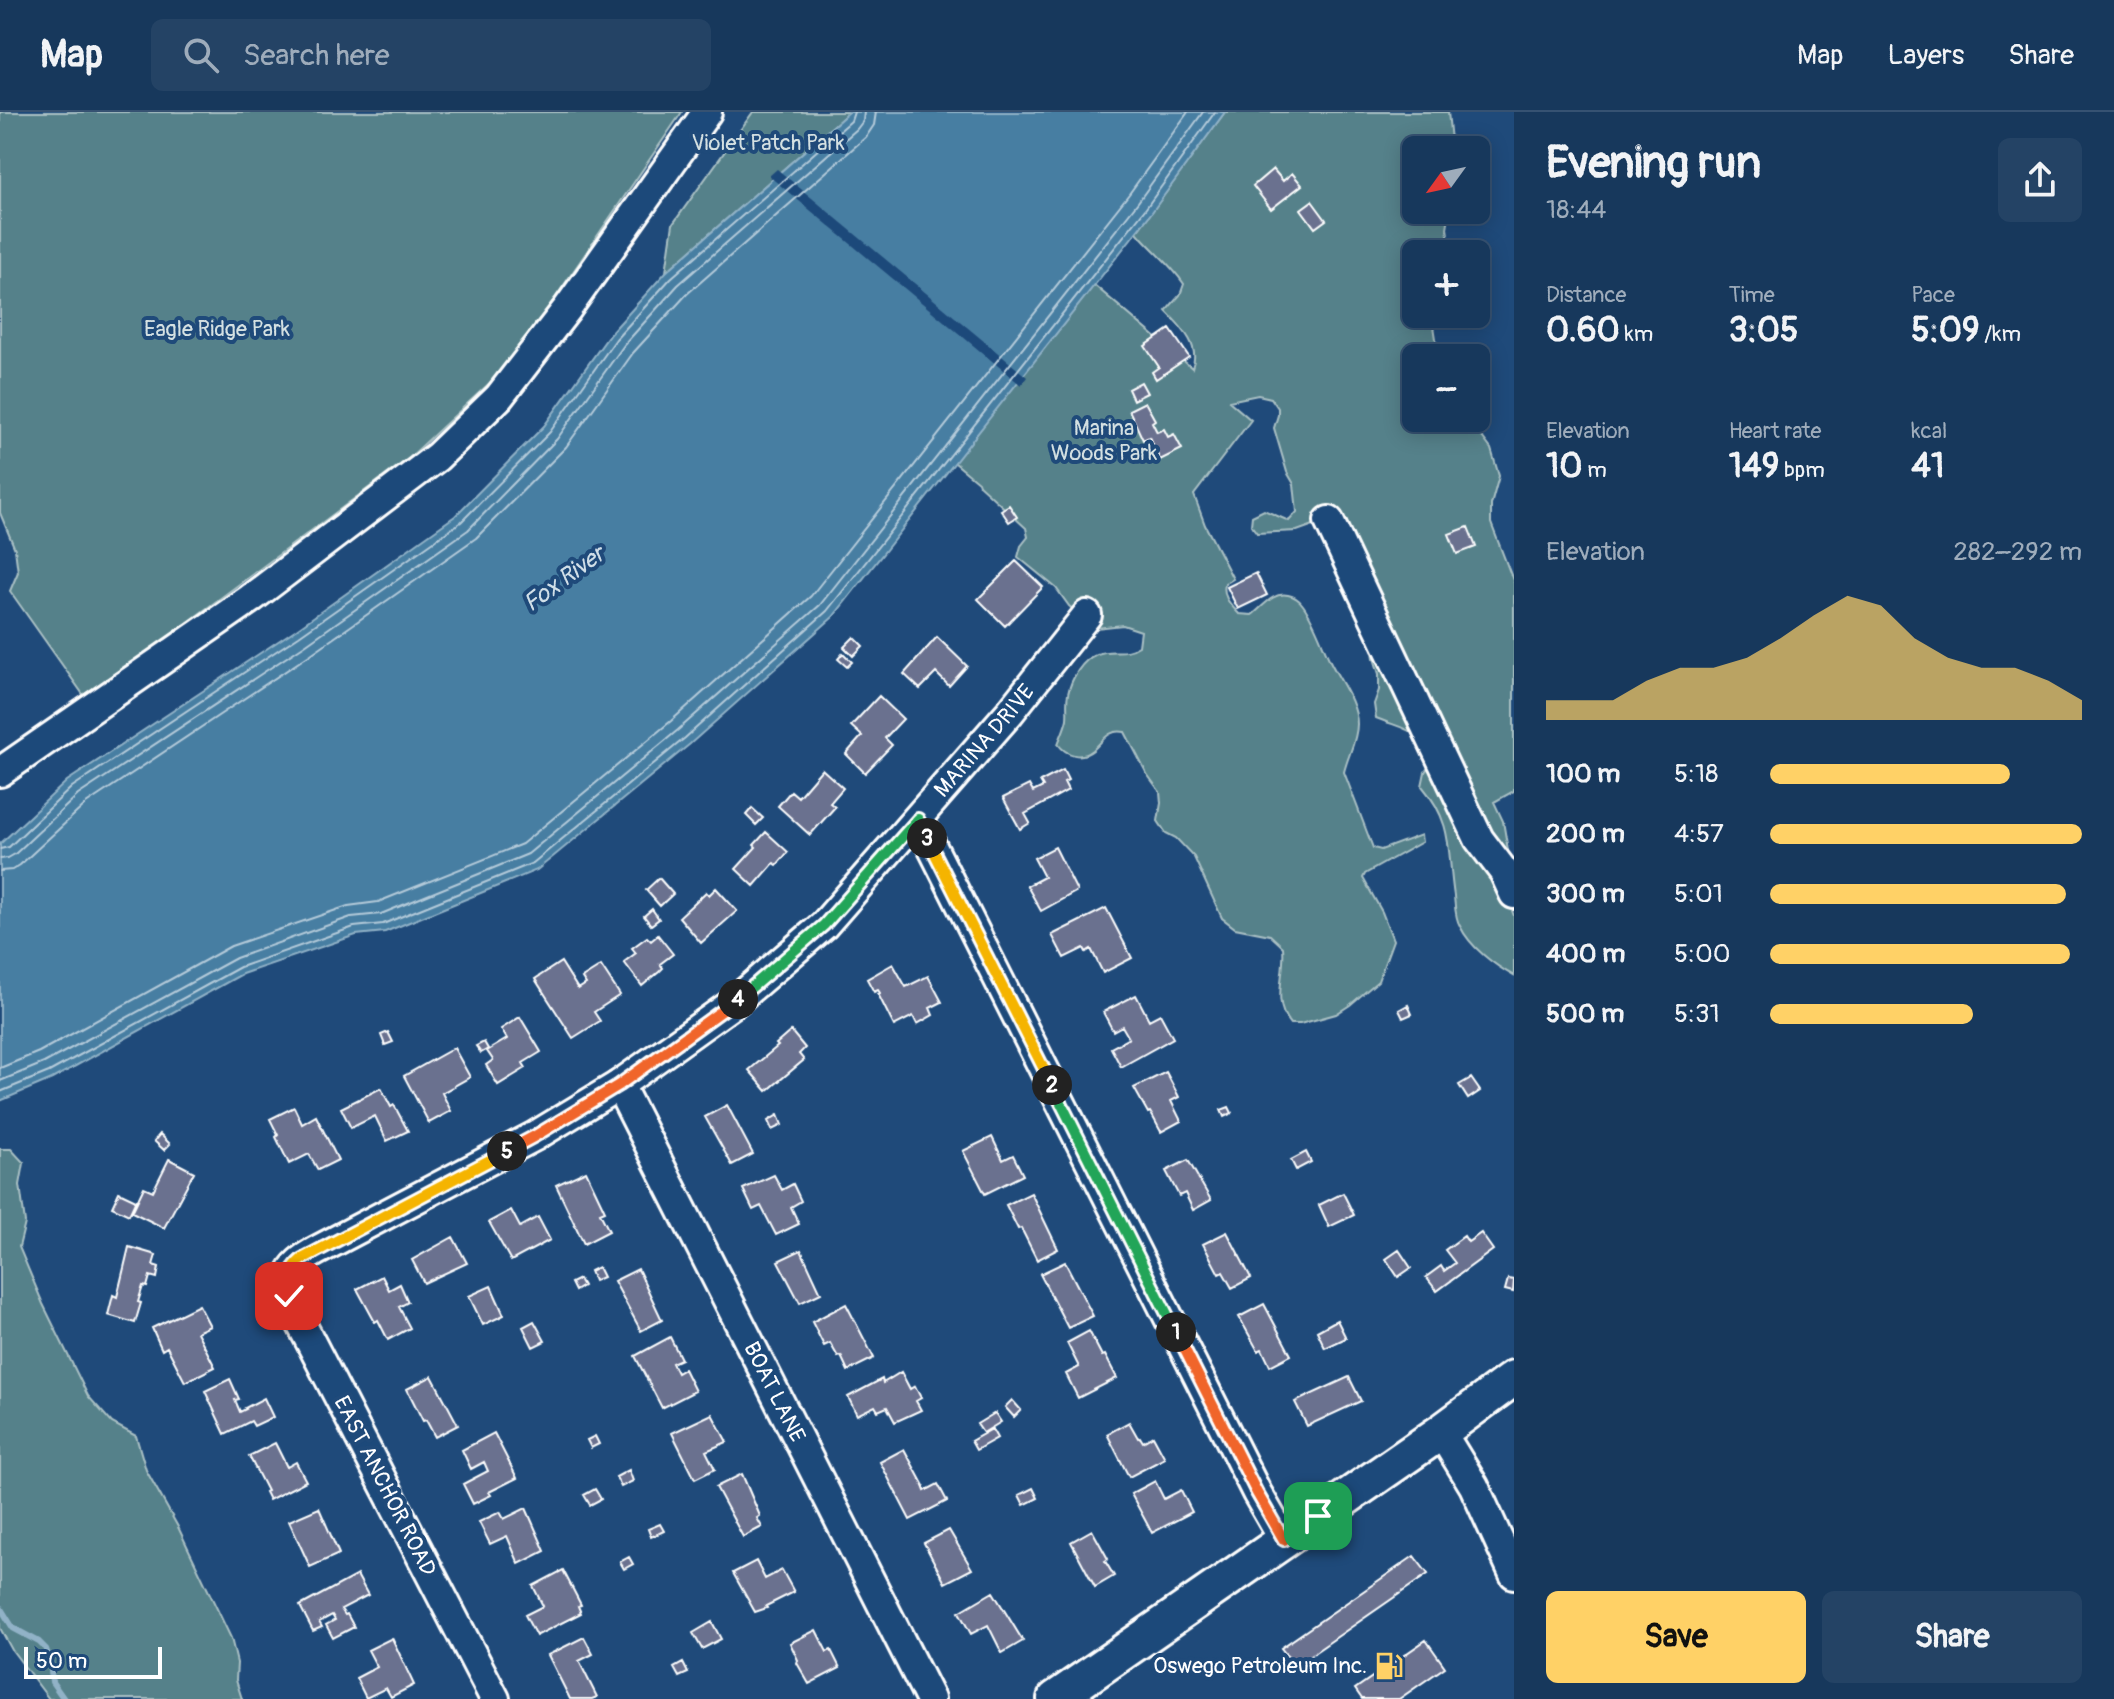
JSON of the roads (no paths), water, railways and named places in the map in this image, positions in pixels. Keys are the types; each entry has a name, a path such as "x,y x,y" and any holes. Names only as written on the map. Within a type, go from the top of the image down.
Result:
{"main road":[{"path":"1055,1699 1441,1432 1514,1378"}],"street":[{"path":"0,772 250,599 437,457 499,397 567,309 707,112"},
{"path":"1329,521 1479,839 1504,872 1514,894"},
{"name":"MARINA DRIVE","path":"291,1269 309,1255 535,1136 619,1085 732,1004 824,925 1010,712 1087,615"},
{"path":"918,819 1257,1493 1284,1540"},
{"name":"BOAT LANE","path":"619,1085 930,1699"},
{"name":"EAST ANCHOR ROAD","path":"291,1269 287,1285 293,1308 495,1699"},
{"path":"1441,1432 1474,1486 1514,1574"}],"water":[{"name":"Fox River","path":"849,112 1225,112 1152,212 833,617 690,744 537,870 385,932 356,935 242,974 52,1079 0,1101 0,844 67,781 295,630 455,516 544,426 610,334 666,272"}],"waterway":[{"path":"0,1607 13,1628 46,1649 52,1682 64,1699"}],"place":[{"name":"Oswego Petroleum Inc.","path":"1389,1666"}],"park label":[{"name":"Violet Patch Park","path":"768,143"},
{"name":"Eagle Ridge Park","path":"217,329"},
{"name":"Marina Woods Park","path":"1104,440"}]}
